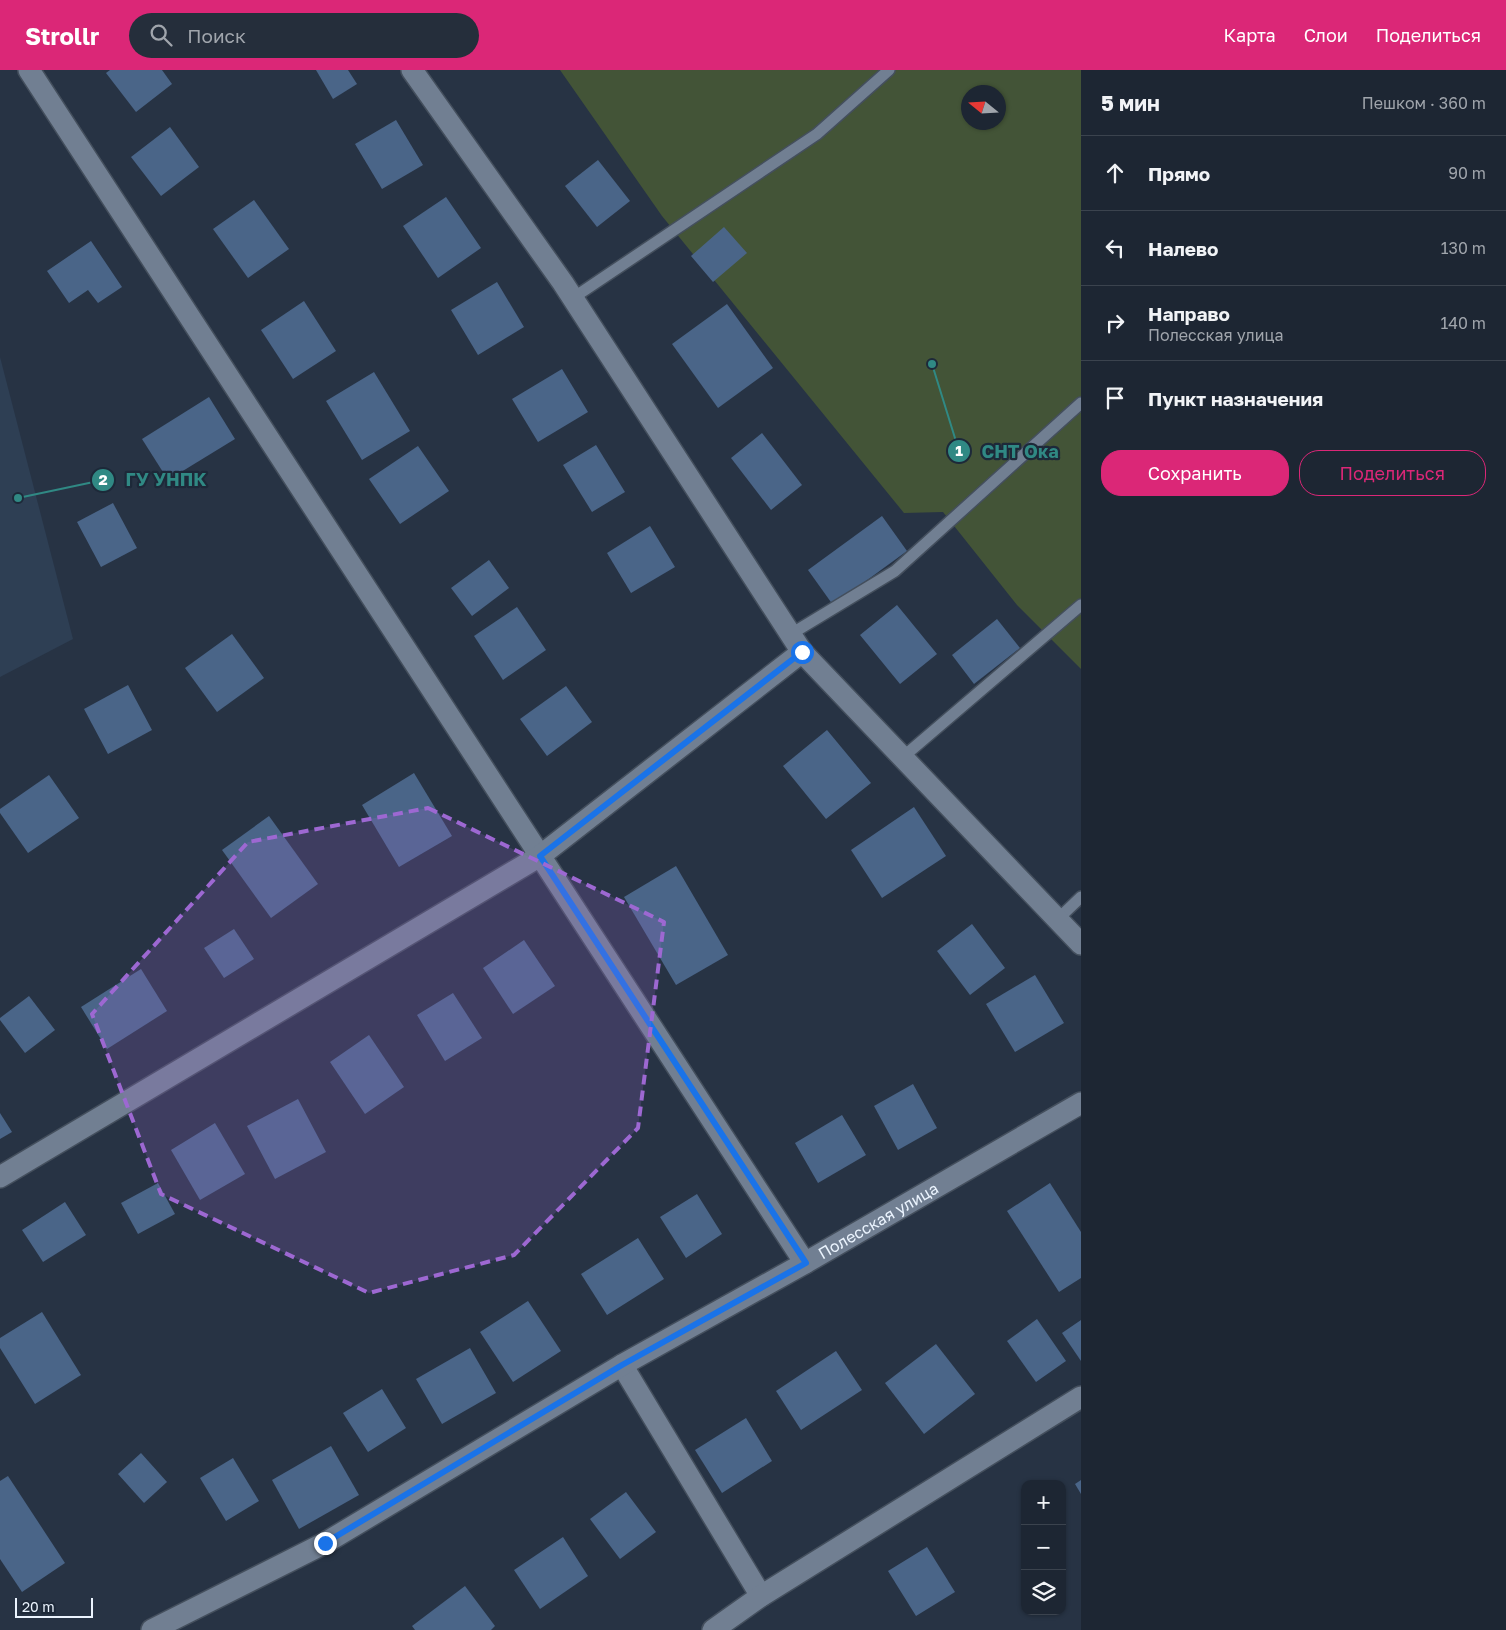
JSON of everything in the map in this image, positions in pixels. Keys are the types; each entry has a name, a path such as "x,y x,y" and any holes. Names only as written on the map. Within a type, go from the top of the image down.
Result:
{"street":[{"path":"29,70 806,1263"},
{"path":"412,70 572,298 802,652 1081,944"},
{"path":"0,1177 540,856 802,652"},
{"name":"Полесская улица","path":"152,1630 325,1543 622,1365 806,1263 1081,1103"},
{"path":"622,1365 761,1596"},
{"path":"713,1630 761,1596 1081,1397"}],"lane":[{"path":"572,298 817,134 889,70"},
{"path":"791,634 895,571 1081,403"},
{"path":"903,757 1081,604"},
{"path":"1058,920 1081,897"}],"highlighted area":[{"path":"428,808 664,922 638,1128 514,1255 369,1293 161,1194 92,1014 248,842"}],"shaded area":[{"path":"0,357 73,639 0,677"}],"green space":[{"path":"560,70 1081,70 1081,669 1017,605 943,512 904,513 662,216"}],"building":[{"path":"110,70 162,70 172,84 136,112 106,73"},
{"path":"316,70 348,70 357,84 333,99"},
{"path":"396,120 423,165 382,189 355,144"},
{"path":"170,127 199,167 161,196 131,157"},
{"path":"598,160 630,201 597,227 565,186"},
{"path":"446,197 481,248 438,278 403,226"},
{"path":"254,200 289,249 248,278 213,229"},
{"path":"724,227 747,253 713,282 691,256"},
{"path":"91,241 122,287 98,303 88,290 69,303 47,271"},
{"path":"497,282 524,327 478,355 451,310"},
{"path":"304,301 336,351 293,379 261,330"},
{"path":"727,304 773,368 718,408 672,344"},
{"path":"562,369 588,412 538,442 512,399"},
{"path":"374,372 410,431 362,460 326,401"},
{"path":"209,397 235,439 168,480 142,439"},
{"path":"762,433 802,485 771,510 731,458"},
{"path":"596,445 625,492 592,512 563,465"},
{"path":"418,446 449,491 400,524 369,479"},
{"path":"113,503 137,548 101,567 77,522"},
{"path":"882,516 907,551 833,605 808,570"},
{"path":"650,526 675,567 631,593 607,553"},
{"path":"489,560 509,588 472,616 451,588"},
{"path":"897,605 937,654 900,684 860,635"},
{"path":"517,607 546,650 503,680 474,636"},
{"path":"997,619 1020,648 974,684 952,655"},
{"path":"232,634 264,678 217,712 185,668"},
{"path":"128,685 152,730 108,754 84,709"},
{"path":"566,686 592,722 547,756 520,719"},
{"path":"827,730 871,783 826,819 783,766"},
{"path":"414,773 452,836 399,867 362,805"},
{"path":"49,775 79,818 28,853 0,813 0,809"},
{"path":"914,807 946,856 882,898 851,850"},
{"path":"269,816 318,884 271,918 222,850"},
{"path":"676,866 728,955 676,985 624,897"},
{"path":"972,924 1005,968 970,995 937,951"},
{"path":"234,929 254,959 224,978 204,948"},
{"path":"524,940 555,986 513,1014 483,968"},
{"path":"141,969 167,1011 107,1049 81,1007"},
{"path":"1035,975 1064,1023 1015,1052 986,1004"},
{"path":"453,993 482,1038 445,1061 417,1015"},
{"path":"29,996 55,1030 25,1053 0,1018"},
{"path":"369,1035 404,1087 365,1114 330,1062"},
{"path":"913,1084 937,1128 898,1150 874,1106"},
{"path":"298,1099 326,1152 275,1179 247,1126"},
{"path":"0,1113 12,1132 0,1139"},
{"path":"842,1115 866,1155 818,1183 795,1143"},
{"path":"215,1123 245,1174 200,1200 171,1150"},
{"path":"158,1183 175,1214 138,1234 121,1203"},
{"path":"1050,1183 1081,1232 1081,1278 1059,1292 1007,1211"},
{"path":"697,1194 722,1234 686,1258 660,1217"},
{"path":"65,1202 86,1235 43,1262 22,1230"},
{"path":"638,1238 664,1279 607,1315 581,1274"},
{"path":"528,1301 561,1351 513,1382 480,1332"},
{"path":"42,1312 81,1375 35,1404 0,1348 0,1338"},
{"path":"1037,1319 1066,1361 1036,1382 1007,1341"},
{"path":"1081,1320 1081,1361 1062,1333"},
{"path":"936,1344 975,1394 924,1434 885,1383"},
{"path":"470,1348 496,1393 442,1424 416,1379"},
{"path":"836,1351 862,1390 801,1430 776,1391"},
{"path":"382,1389 406,1428 368,1452 343,1413"},
{"path":"746,1418 772,1461 722,1493 695,1450"},
{"path":"331,1446 359,1495 299,1529 272,1480"},
{"path":"141,1453 167,1482 144,1503 118,1474"},
{"path":"233,1458 259,1501 226,1521 200,1478"},
{"path":"8,1476 65,1563 22,1592 0,1559 0,1481"},
{"path":"1081,1480 1081,1494 1075,1484"},
{"path":"626,1492 656,1532 620,1559 590,1519"},
{"path":"563,1537 588,1576 540,1609 514,1570"},
{"path":"927,1547 955,1592 916,1616 888,1571"},
{"path":"465,1586 495,1626 491,1630 415,1630 412,1626"}],"place":[{"name":"СНТ Ока","path":"932,364"},
{"name":"ГУ УНПК","path":"18,498"}],"route":[{"path":"325,1543 622,1365 806,1263 540,856 802,652"}]}
